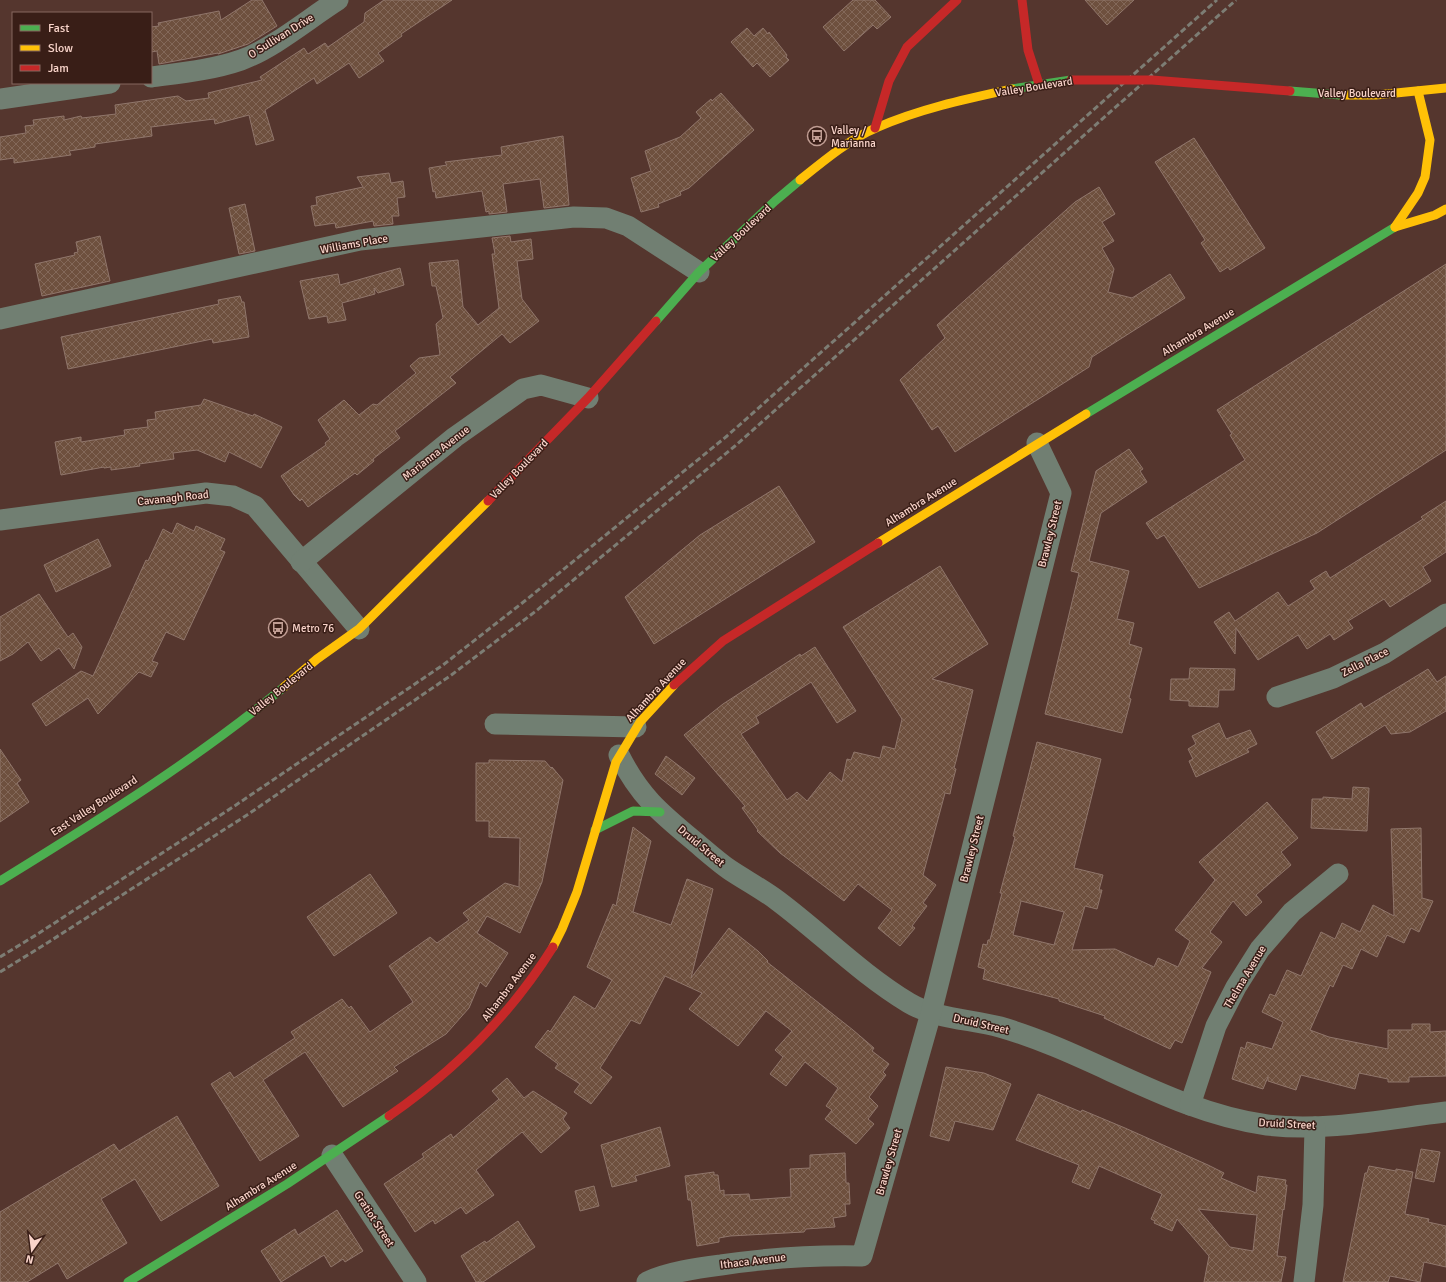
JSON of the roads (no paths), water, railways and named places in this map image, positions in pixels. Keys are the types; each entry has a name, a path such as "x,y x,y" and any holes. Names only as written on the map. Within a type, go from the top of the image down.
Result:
{"main road":[{"path":"875,128 888,81 907,46 957,0"},
{"path":"1022,0 1028,50 1039,84"},
{"name":"Valley Boulevard","path":"200,750 258,708 317,659 359,629 588,398 699,272 775,201 827,158 875,128 950,103 1039,84 1071,80 1152,80 1340,95 1376,95 1446,88"},
{"path":"1396,226 1418,193 1425,177 1430,140 1418,91"},
{"path":"1396,226 1446,209"},
{"name":"Alhambra Avenue","path":"128,1282 332,1155 396,1113 452,1067 490,1032 544,962 568,918 608,782 618,755 636,728 682,676 723,641 1037,443 1396,226"},
{"name":"East Valley Boulevard","path":"0,881 93,823 200,750"},
{"path":"595,830 633,811 660,812"}],"street":[{"name":"O Sullivan Drive","path":"152,77 211,68 242,59 272,44 338,0"},
{"path":"0,99 103,84"},
{"name":"Williams Place","path":"0,319 360,240 574,217 606,218 628,226 699,272"},
{"name":"Marianna Avenue","path":"301,562 455,437 524,389 541,385 588,398"},
{"name":"Brawley Street","path":"862,1256 931,1013 1061,493 1037,443"},
{"name":"Cavanagh Road","path":"4,524 206,493 233,496 255,506 359,629"},
{"name":"Zella Place","path":"1277,697 1333,678 1385,653 1446,614"},
{"path":"495,724 636,728"},
{"name":"Druid Street","path":"618,755 631,779 660,812 727,868 777,900 882,984 909,1003 931,1013 1000,1027 1057,1048 1190,1105 1225,1117 1268,1125 1315,1127 1446,1112"},
{"name":"Thelma Avenue","path":"1190,1105 1216,1026 1236,987 1260,949 1292,912 1338,874"},
{"path":"1304,1282 1313,1205 1315,1127"},
{"name":"Gratiot Street","path":"332,1155 416,1282"},
{"name":"Ithaca Avenue","path":"647,1282 694,1269 782,1257 824,1255 862,1256"}],"railway":[{"path":"0,957 233,807 443,665 526,600 727,436 1217,0"},
{"path":"0,972 247,815 450,676 536,611 735,446 1236,0"}],"place":[{"name":"Valley / Marianna","path":"817,136"},
{"name":"Metro 76","path":"278,628"}]}
